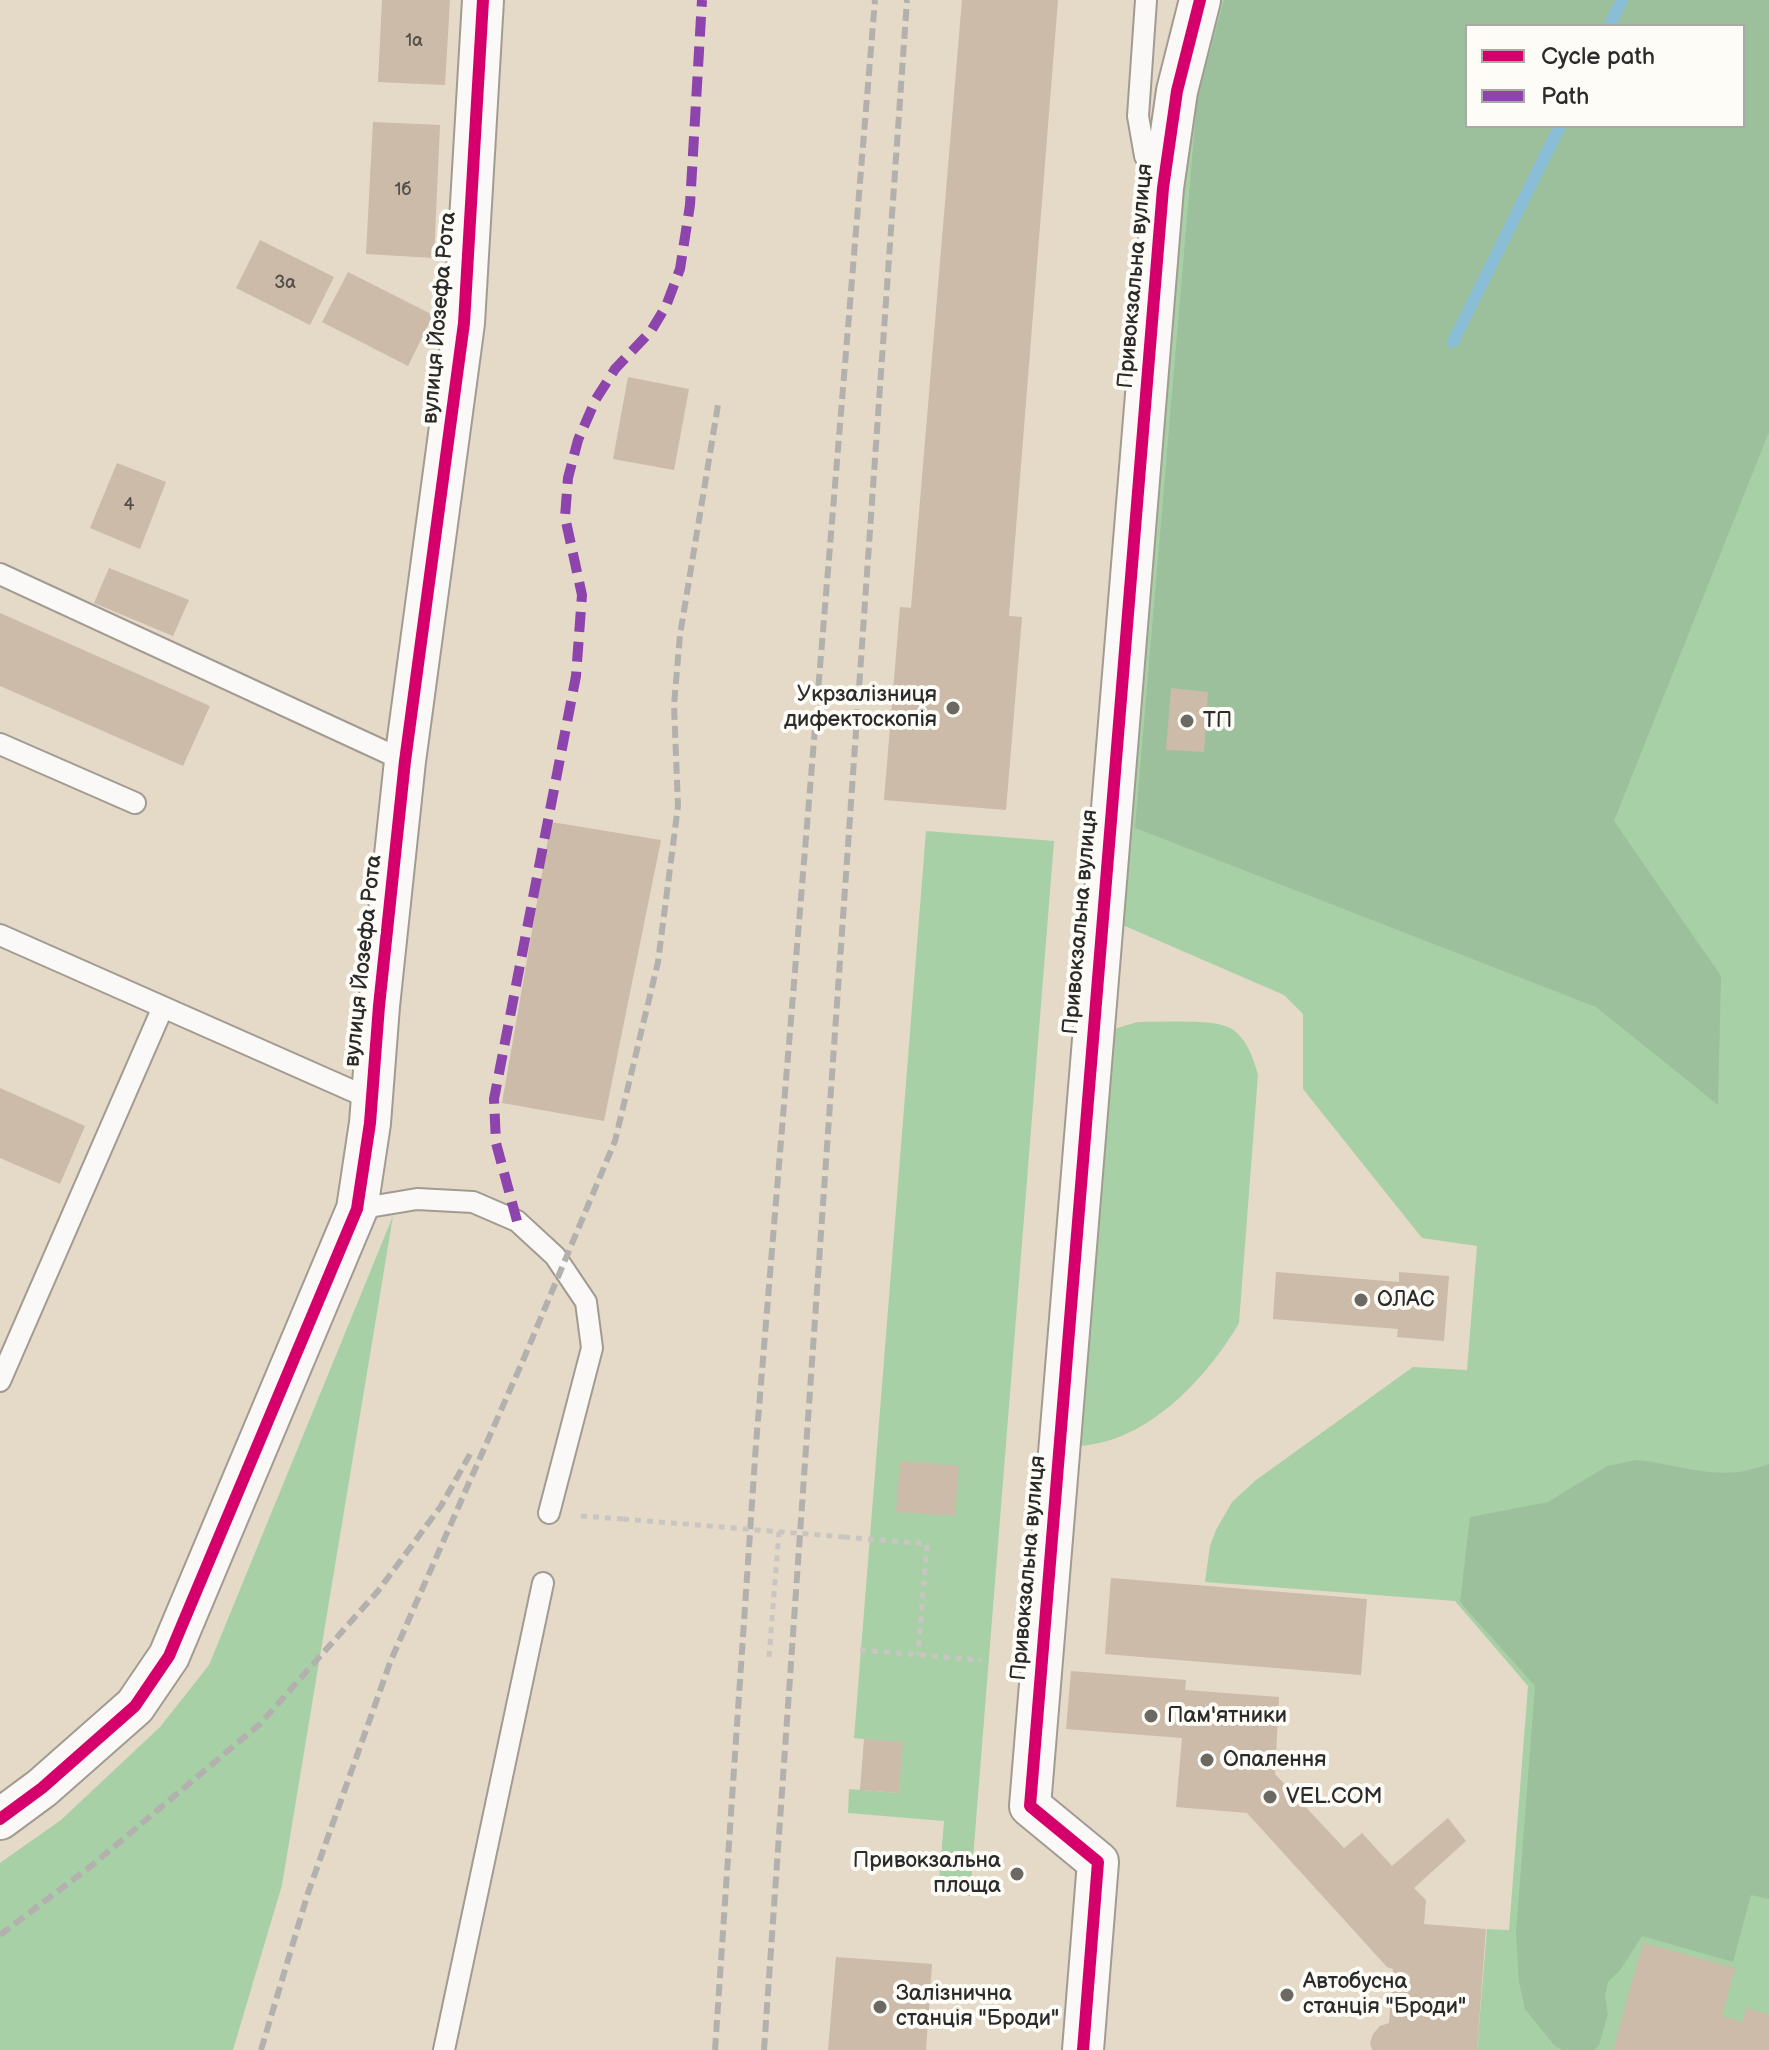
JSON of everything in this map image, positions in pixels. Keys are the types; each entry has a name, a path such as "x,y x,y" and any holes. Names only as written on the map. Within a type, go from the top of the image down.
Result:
{"street":[{"name":"вулиця Йозефа Рота","path":"0,1819 42,1788 135,1706 169,1656 357,1209 405,761 464,323 483,0"},
{"name":"Привокзальна вулиця","path":"1083,2050 1098,1862 1030,1806 1163,188 1177,91 1200,0"}],"lane":[{"path":"1146,0 1138,116 1145,156 1163,188"},
{"path":"0,574 405,761"},
{"path":"0,744 135,803"},
{"path":"0,935 371,1099"},
{"path":"0,1381 163,1007"},
{"path":"357,1209 417,1199 473,1202 517,1221 555,1256 586,1302 592,1348 549,1513"},
{"path":"444,2050 543,1583"}],"path":[{"path":"549,1513 927,1544 918,1655"},
{"path":"769,1657 779,1532"},
{"path":"860,1650 981,1660"}],"green space":[{"path":"1212,0 1769,0 1769,2050 1477,2050 1487,1929 1509,1930 1528,1686 1455,1601 1205,1582 1210,1546 1216,1530 1232,1502 1256,1480 1413,1367 1467,1370 1477,1246 1422,1238 1303,1089 1303,1014 1284,995 1118,923 1176,190"},
{"path":"1224,0 1769,0 1769,432 1614,821 1721,976 1718,1105 1596,1007 1135,828 1197,100"},
{"path":"926,831 1054,841 970,1896 938,1893 944,1821 848,1813 849,1789 899,1793 902,1743 854,1738"},
{"path":"1138,1022 1222,1025 1242,1038 1253,1060 1258,1075 1239,1323 1210,1365 1173,1404 1129,1433 1104,1442 1079,1446 1101,1039 1117,1028"},
{"path":"393,1216 282,1885 233,2050 0,2050 0,1863 61,1820 160,1727 209,1665"},
{"path":"1636,1460 1725,1473 1769,1464 1769,1899 1751,1895 1733,1962 1642,1936 1621,1969 1608,1982 1605,1996 1608,2014 1599,2045 1595,2050 1562,2050 1554,2045 1525,2009 1519,1982 1516,1932 1535,1686 1460,1602 1470,1517 1548,1502 1607,1466"}],"building":[{"path":"382,0 450,0 445,85 378,82"},
{"path":"962,0 1058,0 1009,616 1022,617 1006,810 884,800 900,607 911,608"},
{"path":"373,122 440,125 434,258 366,254"},
{"path":"260,240 334,277 310,325 236,288"},
{"path":"348,272 433,315 408,366 322,322"},
{"path":"628,377 689,389 674,470 613,459"},
{"path":"117,463 166,482 140,549 90,528"},
{"path":"109,568 189,600 173,636 94,603"},
{"path":"0,613 210,706 183,766 0,686"},
{"name":"ТП","path":"1171,688 1208,692 1204,752 1166,750"},
{"path":"551,822 661,840 604,1121 502,1103"},
{"path":"0,1088 85,1126 60,1184 0,1158"},
{"name":"ОЛАС","path":"1276,1272 1399,1282 1399,1272 1449,1276 1444,1341 1397,1337 1398,1329 1273,1319"},
{"path":"900,1461 959,1466 955,1516 896,1512"},
{"path":"1111,1578 1367,1599 1361,1675 1105,1654"},
{"path":"1071,1671 1186,1680 1185,1690 1279,1697 1275,1774 1344,1848 1362,1833 1392,1866 1448,1818 1466,1841 1414,1888 1426,1900 1424,1924 1486,1929 1477,2050 1372,2050 1370,2043 1373,2034 1380,2026 1389,2023 1393,1969 1387,1967 1247,1813 1176,1807 1182,1738 1066,1729"},
{"path":"864,1739 903,1742 899,1793 860,1790"},
{"path":"1643,1943 1735,1968 1722,2016 1743,2022 1746,2008 1769,2014 1769,2050 1613,2050"},
{"name":"Залізнична станція \"Броди\"","path":"836,1957 932,1964 926,2050 828,2050"}],"waterway":[{"path":"1610,24 1622,0"},
{"path":"1453,342 1559,128"}],"railway":[{"path":"715,2050 756,1444 875,0"},
{"path":"764,2050 907,0"},
{"path":"261,2050 308,1893 391,1660 524,1358 615,1141 658,962 678,806 674,705 680,635 718,405"},
{"path":"0,1935 91,1866 260,1724 378,1591 441,1506 473,1449"}],"marked path":[{"path":"517,1221 496,1143 494,1099 576,676 582,595 565,517 568,478 578,440 596,399 615,369 651,331 666,306 680,269 690,205 702,0"}],"cycle path":[{"path":"0,1819 42,1788 135,1706 169,1656 357,1209 370,1123 405,761 464,323 483,0"},
{"path":"1083,2050 1098,1862 1030,1806 1163,188 1177,91 1200,0"}],"place":[{"name":"Укрзалізниця дифектоскопія","path":"953,708"},
{"name":"ТП","path":"1187,721"},
{"name":"ОЛАС","path":"1361,1300"},
{"name":"Пам'ятники","path":"1151,1716"},
{"name":"Опалення","path":"1207,1760"},
{"name":"VEL.COM","path":"1270,1797"},
{"name":"Привокзальна площа","path":"1017,1874"},
{"name":"Автобусна станція \"Броди\"","path":"1287,1995"},
{"name":"Залізнична станція \"Броди\"","path":"880,2007"}]}
